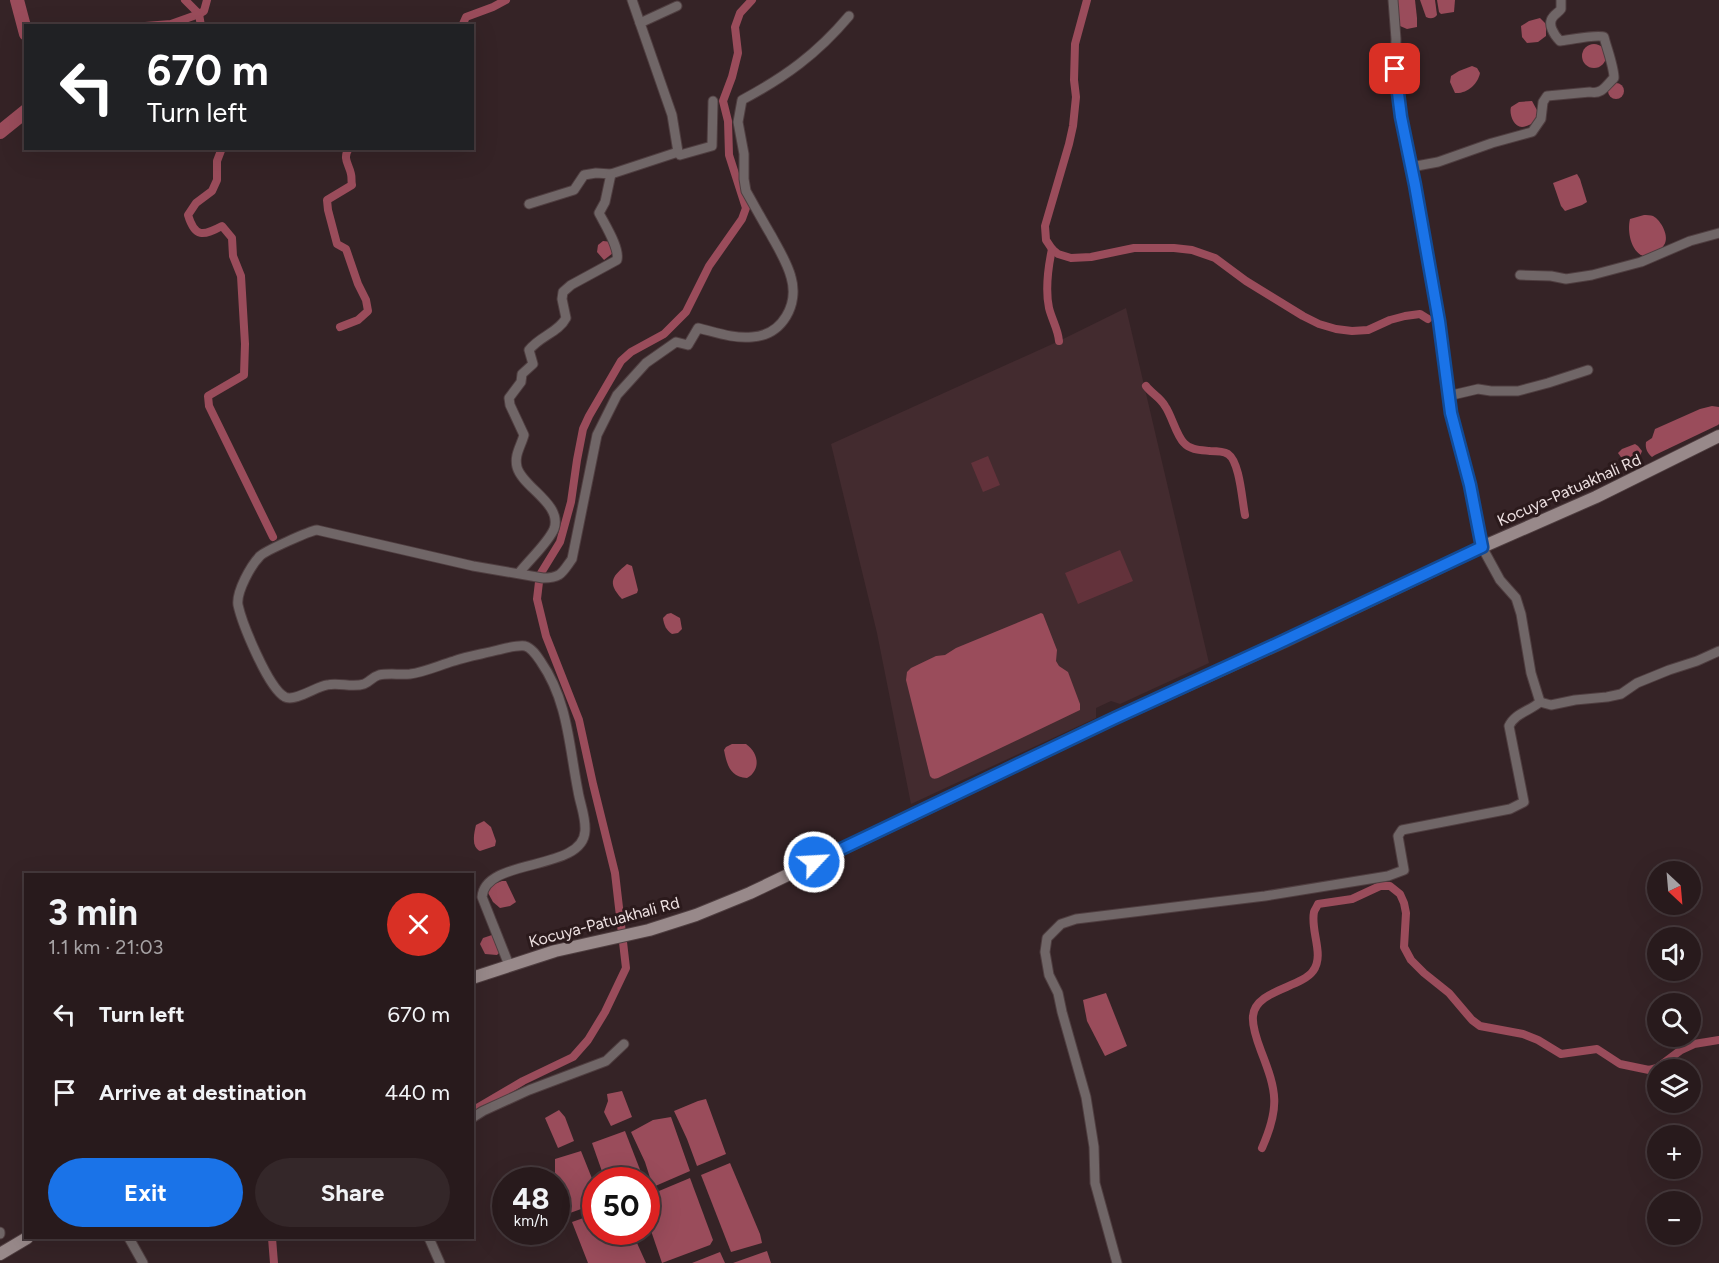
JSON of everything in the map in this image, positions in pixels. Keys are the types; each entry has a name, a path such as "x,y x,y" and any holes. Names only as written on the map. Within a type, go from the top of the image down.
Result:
{"main road":[{"name":"Kocuya-Patuakhali Rd","path":"474,977 555,951 633,933 696,915 750,893 1115,718 1482,547 1606,492 1719,436"},
{"path":"0,1254 25,1239"}],"street":[{"path":"632,0 672,115 678,152"},
{"path":"1393,0 1396,39 1395,69 1401,117 1439,321 1448,396 1482,547 1500,580 1516,598 1531,673 1540,702"},
{"path":"1411,167 1438,162 1532,132 1541,119 1543,102 1547,96 1590,92 1597,94 1614,78 1604,37 1600,35 1560,41 1553,34 1551,21 1561,9 1561,0"},
{"path":"640,23 677,6"},
{"path":"509,965 482,897 483,890 497,877 572,851 582,844 585,834 585,822 577,791 569,732 549,673 534,652 524,646 456,660 411,674 378,675 363,685 325,685 291,698 285,697 276,688 260,663 242,621 237,601 246,575 260,555 317,530 473,566 543,578 554,578 562,573 572,560 597,435 617,395 646,363 675,342 688,345 698,328 734,337 754,338 771,331 786,318 793,299 790,275 746,191 744,154 738,122 742,100 802,63 831,38 849,16"},
{"path":"529,204 574,190 584,175 611,174 678,152 680,155 712,146 713,101"},
{"path":"523,574 535,553 547,541 556,519 545,501 519,472 516,465 517,454 524,435 509,398 521,381 522,375 533,364 529,350 536,342 562,325 566,318 563,292 618,261 617,249 599,213 605,202 611,174"},
{"path":"1520,275 1566,279 1592,275 1641,262 1690,241 1719,233"},
{"path":"1448,396 1478,389 1491,392 1518,391 1588,370"},
{"path":"1540,702 1551,705 1621,694 1637,683 1719,651"},
{"path":"1117,1263 1095,1183 1094,1147 1086,1096 1058,993 1049,975 1045,952 1047,938 1061,924 1076,919 1265,896 1388,876 1404,870 1398,836 1402,830 1510,810 1524,802 1509,726 1512,719 1540,702"},
{"path":"474,1117 529,1090 606,1061 624,1044"},
{"path":"130,1239 143,1263"},
{"path":"429,1239 440,1263"}],"shaded area":[{"path":"1395,0 1415,0 1417,27 1407,29 1400,26"},
{"path":"1420,0 1435,0 1437,15 1432,18 1426,17"},
{"path":"1437,0 1455,0 1454,12 1441,14"},
{"path":"1540,18 1546,24 1546,36 1538,42 1527,43 1522,37 1521,26"},
{"path":"1594,44 1599,45 1605,51 1605,61 1599,67 1594,68 1589,67 1583,61 1582,56 1583,51 1589,45"},
{"path":"1472,66 1480,73 1477,81 1468,90 1455,93 1450,82 1451,76"},
{"path":"1616,83 1624,91 1616,99 1608,91"},
{"path":"1532,101 1538,112 1537,121 1522,127 1516,125 1512,119 1511,107 1519,102"},
{"path":"1577,174 1587,202 1565,211 1553,183"},
{"path":"1644,215 1656,218 1662,225 1666,242 1660,249 1643,256 1633,246 1629,224 1630,219"},
{"path":"603,241 612,242 613,253 604,260 597,252 598,245"},
{"path":"1126,308 1209,663 1120,704 1111,701 1096,708 1096,718 911,804 877,633 831,444 1059,341"},
{"path":"1712,406 1719,407 1718,425 1652,457 1649,454 1646,442 1652,438 1655,429"},
{"path":"1635,444 1642,451 1640,456 1629,461 1623,460 1618,453"},
{"path":"988,456 1000,485 983,492 971,463"},
{"path":"1120,550 1133,581 1078,604 1065,573"},
{"path":"627,564 632,566 638,590 637,593 622,599 614,588 613,580"},
{"path":"671,613 680,618 682,629 678,633 672,634 665,625 663,618"},
{"path":"1041,613 1057,650 1056,661 1068,672 1080,704 1080,710 939,778 932,778 906,680 907,672 936,656 945,655 956,648"},
{"path":"732,744 746,744 754,752 757,761 755,771 747,778 733,773 728,765 724,750"},
{"path":"484,821 491,827 496,841 495,846 480,851 474,843 475,832 476,825"},
{"path":"506,881 516,902 500,908 493,902 487,891 489,886"},
{"path":"492,935 500,952 497,955 485,954 480,944 483,938"},
{"path":"1106,993 1127,1046 1105,1056 1087,1021 1083,1000"},
{"path":"622,1091 632,1117 611,1126 604,1112 608,1101 607,1094"},
{"path":"706,1099 726,1154 697,1166 674,1111"},
{"path":"559,1110 565,1117 574,1141 558,1148 545,1118"},
{"path":"671,1117 690,1171 660,1184 660,1167 647,1167 631,1132 653,1120"},
{"path":"625,1131 639,1167 600,1167 592,1143"},
{"path":"581,1151 587,1167 582,1167 582,1209 570,1213 570,1167 555,1167 555,1159"},
{"path":"730,1163 762,1243 731,1252 701,1175"},
{"path":"690,1178 713,1240 710,1245 662,1263 656,1245 660,1245 660,1191"},
{"path":"582,1219 582,1245 638,1245 646,1263 588,1263 572,1222"},
{"path":"767,1251 771,1263 733,1263"},
{"path":"720,1252 725,1263 692,1263"}],"waterway":[{"path":"17,0 24,26"},
{"path":"185,0 199,14 204,11 207,0"},
{"path":"463,24 466,17 506,0"},
{"path":"474,1110 523,1081 573,1057 588,1040 605,1012 626,968 615,873 579,720 546,636 537,599 539,582 541,573 560,542 571,502 583,429 589,416 621,361 631,352 664,334 686,312 709,266 742,219 746,208 729,155 728,121 723,101 738,53 735,27 740,13 752,0"},
{"path":"1087,0 1075,44 1076,97 1073,126 1045,226 1046,240 1052,249 1058,254 1071,258 1091,257 1134,248 1192,250 1215,258 1246,281 1303,316 1336,329 1368,330 1390,320 1420,314 1428,319"},
{"path":"171,24 199,14 201,24"},
{"path":"0,132 24,113"},
{"path":"221,150 217,161 217,180 212,191 196,203 188,215 197,231 205,233 222,226 232,238 233,256 241,276 245,344 244,375 208,396 209,406 273,537"},
{"path":"340,327 358,320 368,311 346,249 337,244 328,210 327,200 352,185 346,158 348,150"},
{"path":"1052,249 1047,293 1059,341"},
{"path":"1146,386 1163,403 1181,440 1186,445 1196,449 1224,452 1232,458 1238,473 1245,515"},
{"path":"1262,1148 1272,1121 1274,1100 1270,1078 1254,1029 1253,1016 1256,1007 1262,1000 1299,982 1313,971 1318,958 1313,919 1318,904 1352,899 1380,886 1390,886 1400,894 1404,903 1406,913 1404,947 1411,960 1449,993 1480,1026 1523,1034 1561,1054 1597,1049 1620,1064 1649,1070 1657,1068 1681,1050 1694,1044 1719,1040"},
{"path":"272,1239 274,1263"}],"route":[{"path":"814,862 1115,718 1482,547 1470,485 1451,413 1439,321 1401,117 1395,69"}]}
